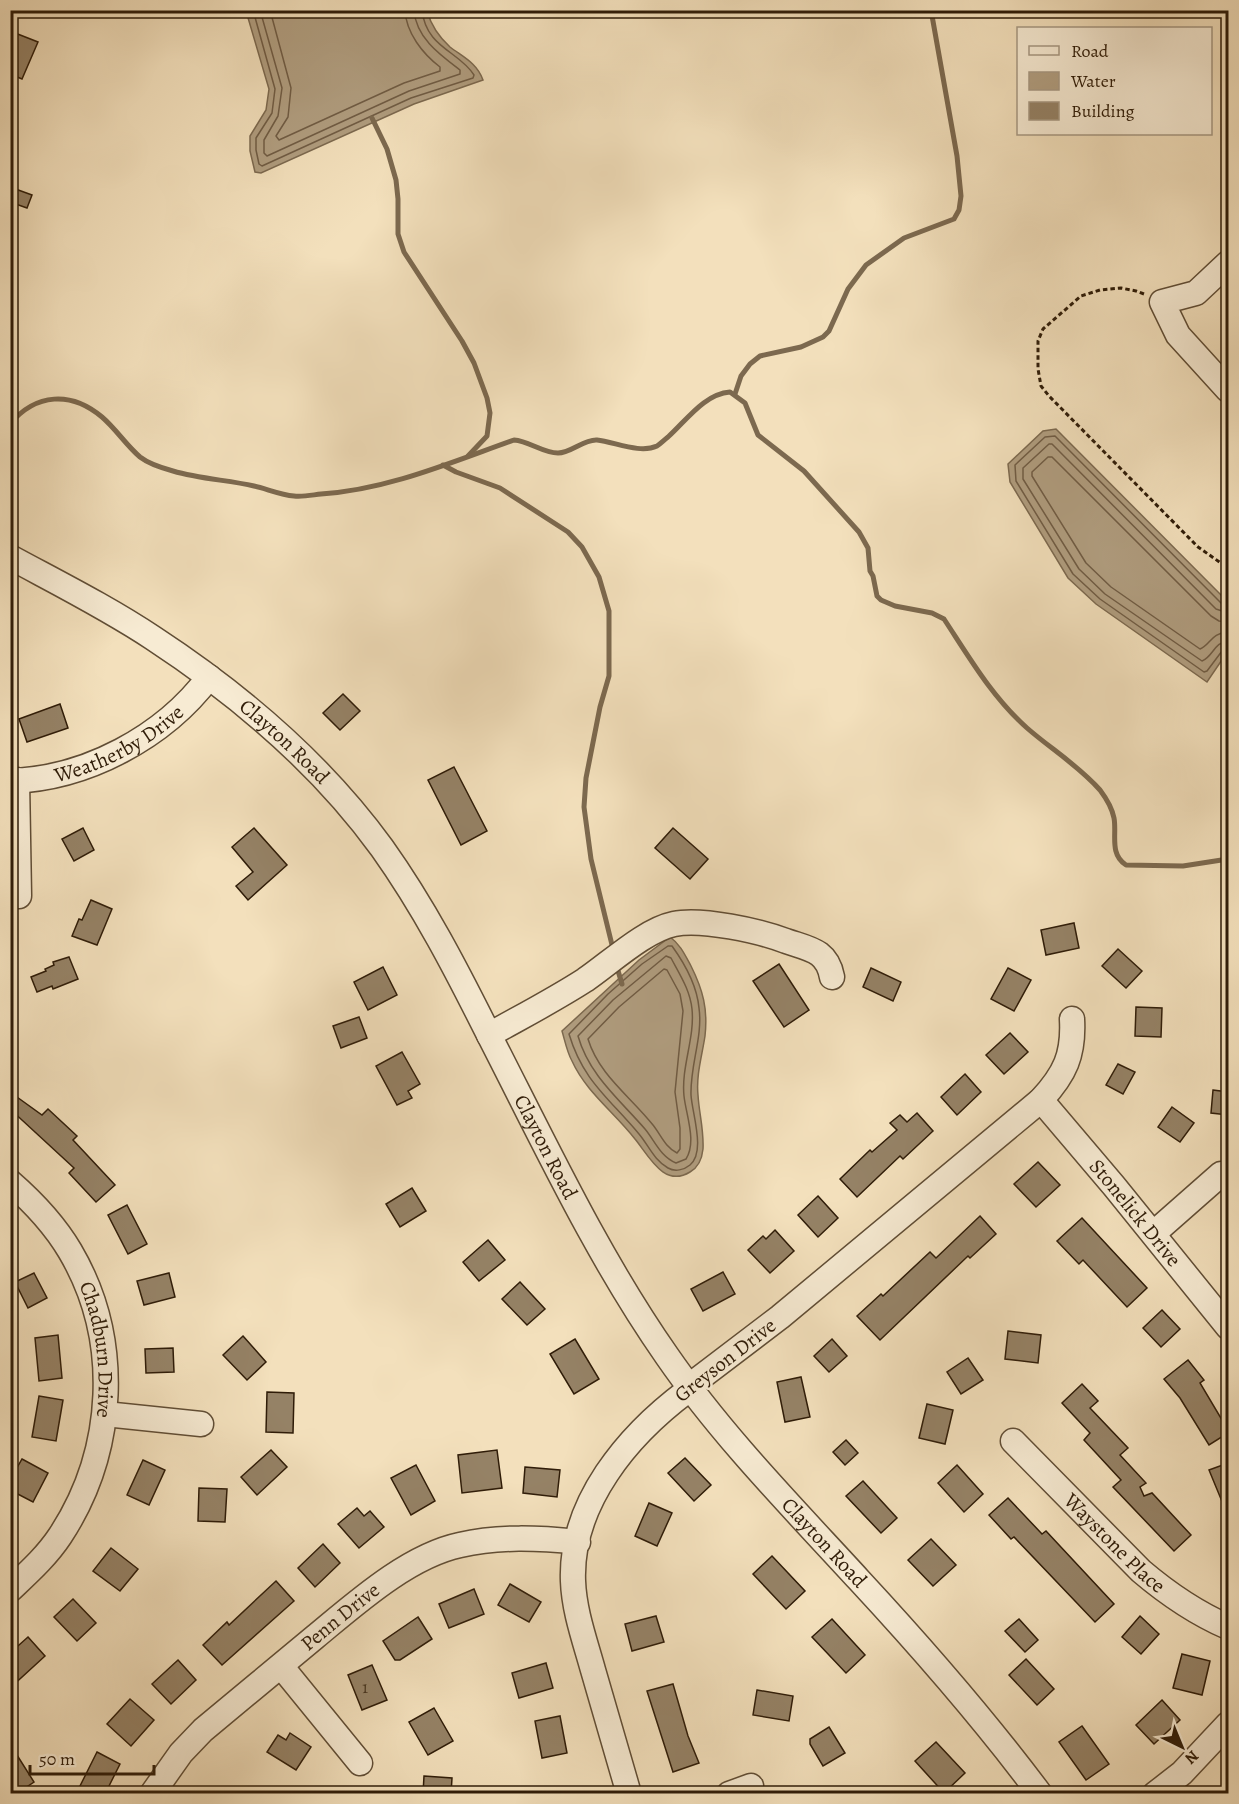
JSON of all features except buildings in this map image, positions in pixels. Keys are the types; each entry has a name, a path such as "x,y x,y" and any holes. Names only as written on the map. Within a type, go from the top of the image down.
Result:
{"street":[{"path":"1228,263 1196,293 1162,302 1178,335 1228,390"},
{"name":"Clayton Road","path":"10,557 152,638 209,677 262,719 292,747 364,825 429,920 612,1270 688,1387 789,1505 949,1679 1040,1794"},
{"name":"Weatherby Drive","path":"14,781 73,770 104,759 162,725 186,705 209,677"},
{"path":"14,781 20,896"},
{"path":"489,1035 584,980 655,931 674,924 698,922 779,938 822,954 830,964 832,977"},
{"name":"Greyson Drive","path":"630,1794 580,1621 573,1579 582,1526 600,1484 613,1463 656,1417 687,1391 688,1387 780,1317 1041,1100 1056,1084 1065,1069 1071,1053 1072,1019"},
{"name":"Stonelick Drive","path":"1041,1100 1154,1233 1228,1327"},
{"path":"1154,1233 1221,1174"},
{"name":"Chadburn Drive","path":"10,1182 32,1201 52,1225 70,1251 86,1283 104,1346 106,1380 105,1414 99,1448 89,1480 76,1509 59,1538 34,1569 10,1590"},
{"path":"105,1414 201,1424"},
{"name":"Waystone Place","path":"1014,1441 1157,1585 1196,1612 1228,1627"},
{"name":"Penn Drive","path":"152,1794 180,1753 203,1730 387,1580 458,1545 494,1539 546,1539 578,1542"},
{"path":"280,1666 360,1763"},
{"path":"1155,1794 1182,1773 1228,1724"}],"path":[{"path":"1162,302 1136,291 1121,288 1100,290 1081,296 1043,329 1038,341 1041,386 1198,547 1228,568"}],"water":[{"path":"246,11 427,11 442,39 473,65 483,80 414,104 261,173 255,172 250,151 250,136 266,110 269,89"},
{"path":"1056,429 1228,602 1228,651 1207,682 1096,604 1068,578 1010,482 1008,464 1043,431"},
{"path":"670,937 682,950 695,975 704,1000 706,1017 698,1088 703,1153 696,1168 681,1176 672,1176 658,1168 627,1129 585,1083 570,1058 562,1031 639,960"}],"waterway":[{"path":"735,394 741,376 760,356 801,347 823,337 829,331 848,289 866,265 904,238 954,219 959,210 961,196 957,156 931,10"},
{"path":"372,118 387,149 396,180 398,234 404,252 462,341 474,363 487,398 490,413 487,436 468,456"},
{"path":"10,424 31,406 42,401 66,400 78,403 102,417 140,457 156,466 193,476 301,496 346,491 395,481 514,440 558,453 592,440 635,448 650,448 657,446 668,437 704,403 730,392 745,403 758,435 804,471 859,532 868,548 870,571 877,596 895,606 932,613 944,619 982,676 1014,716 1074,765 1100,790 1113,814 1117,855 1126,865 1183,866 1228,859"},
{"path":"443,465 500,488 568,532 582,547 599,577 609,611 609,676 600,707 586,778 584,807 591,859 613,949"},
{"path":"616,964 622,984"}]}
